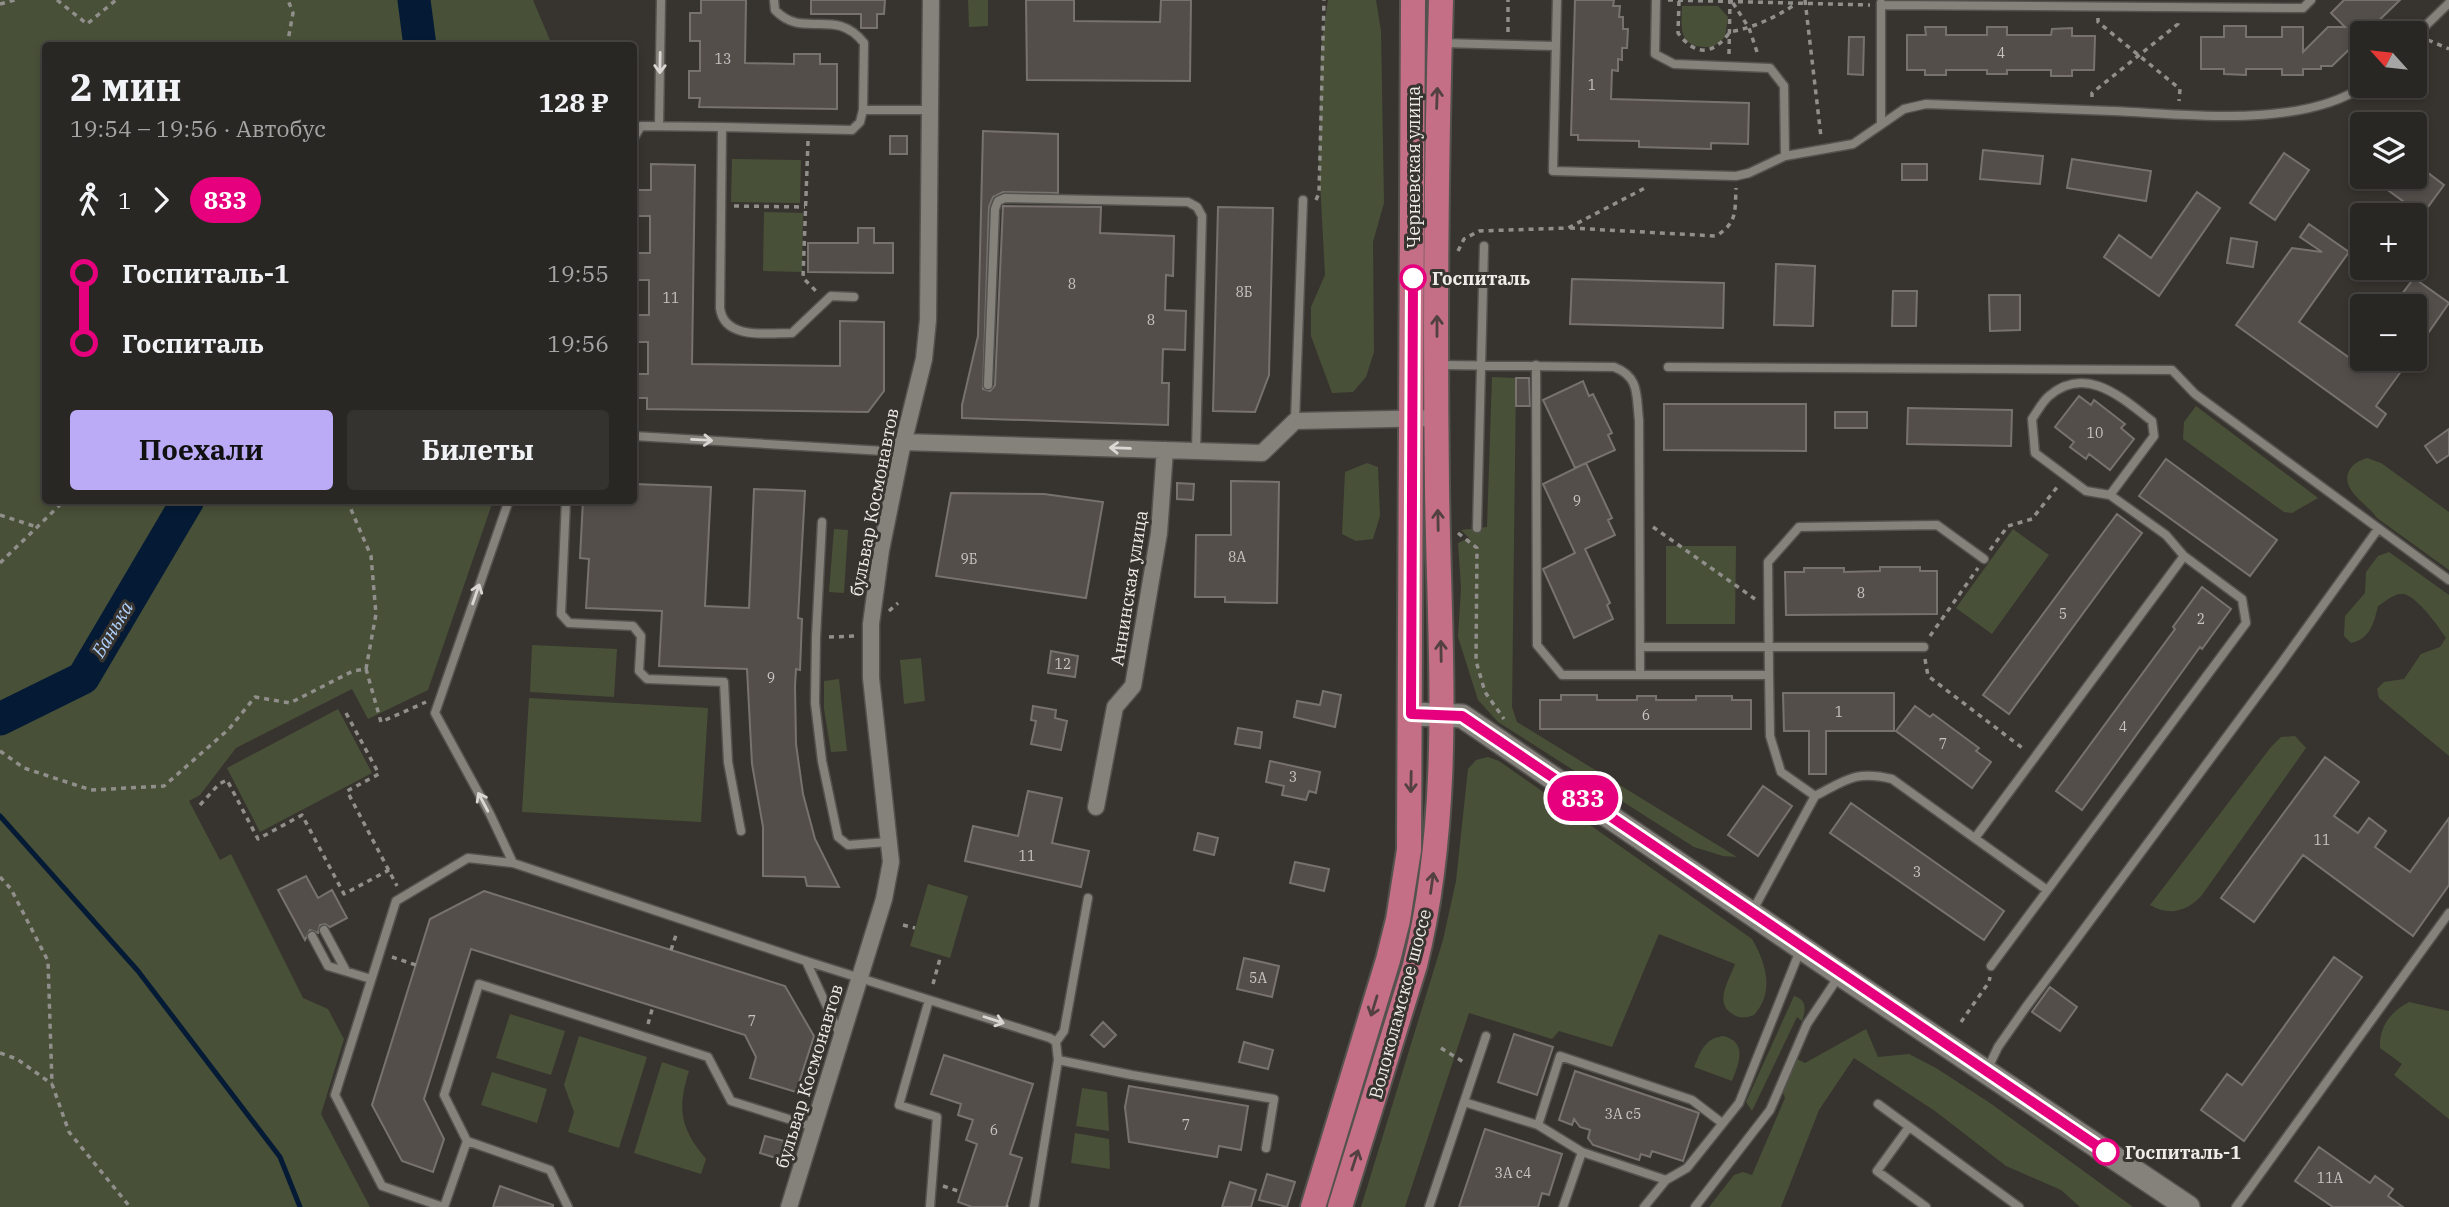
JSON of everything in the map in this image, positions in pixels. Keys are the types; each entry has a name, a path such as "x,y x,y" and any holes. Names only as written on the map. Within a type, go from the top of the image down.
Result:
{"main road":[{"name":"Черневская улица","path":"1413,0 1413,418"},
{"name":"Черневская улица","path":"1438,418 1437,117 1441,0"},
{"name":"Волоколамское шоссе","path":"1313,1207 1388,960 1400,909 1409,850 1413,418"},
{"name":"Волоколамское шоссе","path":"1340,1207 1425,925 1436,852 1443,714 1438,418"}],"street":[{"name":"бульвар Космонавтов","path":"789,1207 884,899 891,862 871,678 870,624 879,564 902,447 924,359 929,320 931,0"},
{"path":"902,447 1262,453 1295,422 1438,418"},
{"name":"Аннинская улица","path":"1096,807 1115,708 1133,686 1159,533 1165,450"},
{"path":"1411,714 1462,716 1840,974 1987,1070 2177,1202"}],"lane":[{"path":"659,126 662,0"},
{"path":"637,133 641,126 852,130 860,122 863,110 864,43 851,29 838,24 799,24 787,20 775,10 774,0"},
{"path":"1558,0 1553,171 1736,176 1749,173 1785,156 1853,144 1904,109 1926,104 2255,117 2312,106 2350,92"},
{"path":"1656,0 1655,54 1674,64 1770,68 1784,86 1785,156"},
{"path":"1881,123 1881,3 2080,3 2098,6 2303,8 2311,0"},
{"path":"2427,25 2449,3"},
{"path":"1439,43 1556,46"},
{"path":"863,110 930,110"},
{"path":"722,127 720,308 725,324 743,332 792,334 831,296 854,297"},
{"path":"988,385 995,209 998,201 1005,198 1188,202 1197,207 1202,216 1196,451"},
{"path":"1295,422 1303,200"},
{"path":"1477,528 1484,246"},
{"path":"1438,365 1614,367 1628,372 1635,384 1639,420 1640,675"},
{"path":"1536,365 1537,645 1562,675 1769,675"},
{"path":"1668,367 2172,370 2195,394 2449,580"},
{"path":"1991,965 2246,623 2242,599 2184,556 2166,536 2110,495 2086,491 2035,453 2032,419 2049,396 2068,385 2081,382 2111,390 2152,421 2154,436 2110,495"},
{"path":"637,436 902,447"},
{"path":"508,504 435,713 490,814 513,863"},
{"path":"566,504 561,614 569,623 633,626 641,636 639,671 646,679 724,682 728,762 741,831"},
{"path":"821,522 815,703 822,761 838,837 848,845 888,842"},
{"path":"1815,796 1782,772 1770,736 1768,562 1799,527 1937,525 1984,559"},
{"path":"1987,1070 1998,1047 2026,1007 2378,529"},
{"path":"1975,838 2184,556"},
{"path":"1640,648 1924,647"},
{"path":"1751,913 1815,796 1852,776 1875,775 1892,779 2048,890"},
{"path":"467,1141 444,1207 382,1186 335,1096 396,901 468,858 513,863 1056,1042"},
{"path":"1034,1207 1058,1059 1056,1042 1063,1031 1088,898"},
{"path":"2236,1207 2449,913"},
{"path":"324,930 346,971"},
{"path":"312,936 328,965 371,979"},
{"path":"1644,1207 1666,1180 1687,1168 1738,1103 1801,947"},
{"path":"806,961 841,1037"},
{"path":"1695,1207 1770,1110 1807,1024 1840,974"},
{"path":"568,1207 550,1170 467,1141 444,1095 479,984 708,1057 731,1101 814,1127"},
{"path":"929,1000 899,1105 937,1117 930,1207"},
{"path":"1429,1207 1486,1037"},
{"path":"1538,1125 1560,1056 1692,1100 1722,1123"},
{"path":"1058,1059 1132,1075 1274,1099 1266,1148"},
{"path":"1464,1102 1538,1125 1582,1152 1666,1180"},
{"path":"1878,1104 2019,1207"},
{"path":"1909,1127 1877,1171 1926,1207"},
{"path":"1563,1207 1582,1152"}],"path":[{"path":"0,4 15,0"},
{"path":"57,0 88,24 116,0"},
{"path":"288,0 293,13 288,42"},
{"path":"1315,204 1319,193 1324,0"},
{"path":"1507,45 1508,0"},
{"path":"1662,0 1881,3"},
{"path":"1679,0 1678,33 1692,48 1708,51 1717,47 1730,32 1773,19 1798,3"},
{"path":"1729,66 1731,1"},
{"path":"1731,1 1749,28 1762,67"},
{"path":"1806,2 1823,149"},
{"path":"2098,6 2098,22 2180,89 2179,114"},
{"path":"2091,110 2092,93 2178,24 2178,7"},
{"path":"2427,40 2449,49"},
{"path":"808,129 803,278 825,302"},
{"path":"1568,228 1671,174"},
{"path":"1464,239 1479,231 1568,228 1716,236 1730,227 1735,212 1736,176"},
{"path":"721,206 805,207"},
{"path":"2034,757 1928,676 1924,647 1934,628 2008,526 2032,519 2066,476"},
{"path":"0,563 61,504"},
{"path":"349,504 371,556 376,614 366,668 381,722 441,695"},
{"path":"0,515 37,527"},
{"path":"1639,518 1768,608"},
{"path":"816,636 856,637 856,631"},
{"path":"0,751 24,768 92,790 164,786 229,729 255,697 290,703 353,671 366,668"},
{"path":"346,713 379,774 347,791 403,898"},
{"path":"200,805 219,784 227,780 258,839 302,815 344,894 388,870"},
{"path":"0,877 10,888 48,961 52,1084 69,1132 130,1207"},
{"path":"671,950 681,920"},
{"path":"904,925 915,928"},
{"path":"380,953 416,965"},
{"path":"933,984 941,955"},
{"path":"1961,1022 1989,982 1991,965"},
{"path":"644,1037 653,1006"},
{"path":"1441,1048 1475,1070"},
{"path":"0,1053 17,1059 52,1084"},
{"path":"932,1182 961,1192"}],"green space":[{"path":"0,0 533,0 551,42 42,42 42,504 492,504 428,690 368,719 352,689 236,748 200,795 189,801 220,860 231,854 303,998 328,1009 344,1039 321,1114 370,1207 0,1207"},
{"path":"968,0 988,0 988,26 969,27"},
{"path":"1328,0 1376,0 1381,31 1384,203 1373,242 1374,352 1366,377 1353,392 1332,393 1311,336 1311,307 1325,275 1319,162 1321,48"},
{"path":"1682,6 1718,6 1728,17 1725,37 1713,47 1702,47 1688,42 1682,32"},
{"path":"732,159 801,160 800,203 731,202"},
{"path":"764,212 803,213 802,272 763,271"},
{"path":"1492,377 1516,378 1512,707 1517,722 1737,857 1723,856 1694,847 1498,722 1478,700 1458,637 1461,588 1458,543 1469,538 1461,530 1487,527"},
{"path":"2196,406 2318,498 2292,513 2284,512 2183,439 2184,422"},
{"path":"2367,458 2381,463 2449,512 2449,570 2377,518 2352,491 2347,478 2349,471 2354,464"},
{"path":"1367,463 1378,467 1380,516 1373,539 1356,541 1342,534 1345,472"},
{"path":"834,529 848,530 844,593 829,592"},
{"path":"2013,529 2049,555 1992,634 1956,608"},
{"path":"1666,546 1736,546 1735,624 1666,624"},
{"path":"2389,552 2449,595 2449,756 2379,698 2377,689 2384,682 2404,679 2421,654 2440,647 2446,638 2427,612 2408,596 2396,595 2378,606 2373,624 2363,638 2351,643 2344,636 2345,616 2365,593 2366,572 2378,556"},
{"path":"532,645 617,649 614,697 530,692"},
{"path":"921,658 925,701 904,704 900,660"},
{"path":"839,679 847,751 831,752 824,709 824,681"},
{"path":"529,698 708,708 701,822 522,812"},
{"path":"338,709 372,773 260,832 227,768"},
{"path":"2295,736 2306,748 2202,895 2184,909 2171,911 2150,905 2271,747 2281,737"},
{"path":"1488,757 1499,761 1752,939 1764,968 1765,997 1754,1015 1734,1015 1726,1008 1723,996 1735,964 1659,934 1612,1047 1559,1031 1552,1039 1469,1013 1405,1207 1361,1207 1443,940 1456,881 1468,769 1476,760"},
{"path":"928,884 968,896 950,958 910,946"},
{"path":"1794,996 1801,1000 1804,1006 1802,1021 1797,1017 1752,1111 1746,1102"},
{"path":"2409,1002 2449,1011 2449,1119 2394,1075 2402,1064 2380,1048 2381,1033 2387,1021 2396,1010"},
{"path":"510,1014 565,1031 551,1075 496,1058"},
{"path":"1866,1029 1878,1057 1909,1054 1936,1068 1990,1103 2133,1207 2080,1207 2061,1190 2006,1166 1935,1111 1854,1058 1819,1110 1781,1207 1709,1207 1734,1175 1743,1172 1752,1175 1785,1098 1783,1093 1797,1059 1805,1063"},
{"path":"579,1036 647,1057 619,1148 568,1132 574,1112 564,1085"},
{"path":"1723,1036 1731,1039 1739,1048 1739,1060 1732,1081 1694,1067 1707,1043"},
{"path":"662,1062 689,1071 683,1096 683,1118 691,1138 706,1159 701,1174 634,1153"},
{"path":"492,1072 547,1089 537,1123 481,1105"},
{"path":"1082,1088 1107,1092 1109,1131 1076,1126"},
{"path":"1075,1133 1109,1139 1110,1169 1071,1163"}],"building":[{"path":"701,0 746,0 745,63 794,64 794,54 820,54 820,64 837,64 837,109 699,107 700,98 689,98 689,71 700,71 700,41 690,41 690,13 701,13"},
{"path":"811,0 885,0 884,14 877,14 877,28 861,28 861,14 811,14"},
{"path":"1026,0 1074,0 1074,21 1160,22 1161,0 1191,0 1190,81 1027,80"},
{"path":"1575,0 1614,0 1613,6 1620,6 1619,17 1623,17 1623,29 1628,29 1627,48 1622,48 1618,71 1612,70 1611,99 1749,103 1748,144 1711,143 1711,149 1639,147 1639,141 1578,140 1578,135 1571,135"},
{"path":"2344,0 2400,0 2378,21 2350,21 2350,49 2332,66 2303,69 2303,75 2282,75 2282,69 2246,69 2246,75 2224,74 2224,69 2201,69 2201,37 2224,37 2224,26 2246,26 2246,37 2282,37 2282,27 2303,27 2303,52 2328,27 2345,27 2331,13"},
{"path":"1925,27 1946,27 1946,35 1987,35 1987,27 2007,27 2007,35 2051,35 2052,29 2072,28 2072,36 2095,36 2094,70 2072,70 2072,76 2051,76 2051,70 2007,70 2007,74 1987,74 1987,70 1946,70 1946,75 1925,75 1925,70 1907,70 1907,35 1926,35"},
{"path":"1849,37 1864,37 1863,75 1848,74"},
{"path":"983,131 1058,134 1058,193 1003,192 993,197 989,207 983,389 990,391 995,385 1003,206 1101,207 1100,233 1174,236 1173,276 1166,275 1165,310 1186,311 1185,350 1163,349 1162,383 1169,383 1168,425 962,418 962,405 978,336"},
{"path":"890,136 907,136 907,154 890,154"},
{"path":"1983,150 2043,156 2040,184 1980,179"},
{"path":"2284,153 2309,170 2275,220 2250,203"},
{"path":"2072,159 2151,171 2146,201 2067,188"},
{"path":"651,164 695,165 692,364 840,366 840,321 884,322 884,391 868,412 647,409 647,398 637,398 637,374 648,374 648,342 637,342 637,315 649,315 649,280 637,280 637,253 650,253 650,216 637,216 638,190 651,190"},
{"path":"1902,164 1927,164 1927,180 1902,180"},
{"path":"2427,172 2444,185 2427,208 2427,203 2406,203 2386,189 2427,189"},
{"path":"2197,192 2220,208 2159,296 2104,257 2119,235 2151,258"},
{"path":"1218,207 1273,208 1269,375 1255,412 1213,411"},
{"path":"2309,224 2349,252 2299,322 2350,358 2350,371 2401,371 2376,406 2386,414 2377,427 2236,325 2292,248 2322,252 2300,237"},
{"path":"858,228 874,228 874,243 893,243 893,273 808,272 808,243 858,243"},
{"path":"2231,238 2257,242 2253,267 2227,263"},
{"path":"1776,264 1815,266 1813,326 1774,325"},
{"path":"1572,279 1724,283 1723,328 1570,324"},
{"path":"2412,280 2417,280 2449,303 2427,335 2427,294 2402,294"},
{"path":"1893,291 1917,291 1916,326 1892,326"},
{"path":"1989,295 2020,295 2020,330 1990,331"},
{"path":"1516,378 1529,378 1530,406 1516,406"},
{"path":"1583,381 1589,396 1593,394 1612,433 1608,435 1615,450 1575,468 1543,400"},
{"path":"2079,396 2091,405 2094,400 2125,424 2121,428 2134,439 2110,470 2089,454 2086,459 2070,447 2074,442 2055,427"},
{"path":"1664,404 1806,404 1806,451 1664,450"},
{"path":"1908,408 2012,410 2011,446 1907,444"},
{"path":"1835,412 1867,412 1867,428 1835,428"},
{"path":"2449,429 2449,455 2437,463 2425,446"},
{"path":"2166,459 2277,540 2250,576 2139,496"},
{"path":"1586,463 1612,518 1608,520 1615,535 1585,549 1610,603 1607,605 1613,619 1574,638 1543,569 1575,553 1543,484"},
{"path":"1231,481 1279,482 1277,603 1225,602 1225,597 1195,597 1196,535 1231,535"},
{"path":"1177,483 1194,484 1193,500 1177,499"},
{"path":"637,484 711,487 705,606 749,608 754,489 805,491 798,618 802,619 800,670 796,669 795,686 796,744 803,794 815,839 839,887 807,886 805,877 763,876 763,827 752,764 747,669 659,666 662,611 586,608 589,559 580,558 583,504 637,504"},
{"path":"951,493 1044,494 1103,502 1086,598 936,576"},
{"path":"2117,514 2142,533 2009,714 1983,695"},
{"path":"1880,567 1920,567 1920,571 1937,571 1937,614 1786,615 1785,572 1804,572 1804,568 1844,568 1844,572 1880,571"},
{"path":"2202,587 2231,609 2202,649 2200,647 2082,810 2056,791 2175,629 2173,627"},
{"path":"1051,651 1078,656 1075,677 1048,673"},
{"path":"1323,691 1341,695 1335,727 1294,717 1297,701 1320,705"},
{"path":"1783,693 1894,693 1894,731 1826,731 1826,774 1809,774 1809,731 1784,731"},
{"path":"1561,695 1597,695 1597,700 1637,700 1637,696 1656,696 1656,700 1696,700 1696,696 1732,696 1732,700 1751,700 1751,729 1540,729 1540,700 1561,700"},
{"path":"1033,706 1056,710 1055,718 1067,721 1061,750 1031,744 1036,721 1031,720"},
{"path":"1915,706 1930,717 1933,714 1979,748 1976,751 1991,762 1972,788 1896,731"},
{"path":"1238,728 1262,732 1260,748 1235,744"},
{"path":"2325,757 2359,782 2334,816 2358,833 2369,818 2386,831 2375,847 2410,872 2449,818 2449,885 2413,936 2303,855 2254,922 2221,898"},
{"path":"1270,761 1320,772 1316,793 1309,791 1306,800 1282,795 1284,786 1266,782"},
{"path":"1763,786 1792,806 1758,856 1728,835"},
{"path":"1028,791 1062,798 1052,843 1089,851 1081,887 965,861 973,826 1018,836"},
{"path":"1851,803 2004,911 1984,940 1830,833"},
{"path":"1198,833 1218,838 1214,855 1194,850"},
{"path":"1295,862 1329,869 1324,891 1290,883"},
{"path":"306,876 318,898 332,890 347,918 330,927 320,925 318,933 310,930 305,940 278,890"},
{"path":"484,891 785,986 814,1036 796,1092 750,1078 756,1057 745,1035 471,949 424,1099 444,1139 433,1172 402,1161 372,1105 430,919"},
{"path":"2334,957 2362,977 2244,1141 2201,1110 2227,1074 2242,1085"},
{"path":"1244,958 1279,966 1272,997 1237,989"},
{"path":"2050,987 2077,1007 2060,1031 2032,1012"},
{"path":"1103,1022 1116,1035 1104,1047 1091,1035"},
{"path":"1514,1034 1553,1047 1537,1095 1498,1082"},
{"path":"1244,1042 1273,1050 1268,1069 1239,1062"},
{"path":"944,1055 1033,1084 1010,1154 1022,1158 1006,1207 972,1207 958,1202 977,1144 966,1140 973,1120 958,1115 961,1104 931,1094"},
{"path":"1575,1071 1699,1113 1683,1161 1652,1151 1650,1157 1641,1154 1639,1160 1593,1145 1588,1138 1590,1130 1580,1127 1574,1119 1572,1125 1559,1120"},
{"path":"1129,1086 1248,1106 1241,1150 1219,1146 1217,1157 1129,1142 1125,1107"},
{"path":"1485,1129 1562,1154 1549,1195 1542,1193 1538,1207 1459,1207"},
{"path":"765,1136 784,1141 779,1159 760,1153"},
{"path":"2319,1147 2370,1183 2375,1176 2393,1189 2388,1196 2403,1207 2333,1207 2295,1181"},
{"path":"1267,1174 1295,1182 1287,1207 1259,1200"},
{"path":"1230,1182 1256,1190 1251,1207 1222,1207"},
{"path":"500,1186 553,1205 553,1207 493,1207"}],"waterway":[{"name":"Банька","path":"414,0 419,42"},
{"name":"Банька","path":"0,719 83,678 186,504"},
{"path":"0,816 138,971 280,1157 300,1207"}],"bus line":[{"name":"833","path":"1413,278 1411,714 1462,716 2106,1152"}],"place":[{"name":"Госпиталь","path":"1413,278"},
{"name":"Госпиталь-1","path":"2106,1152"}]}
